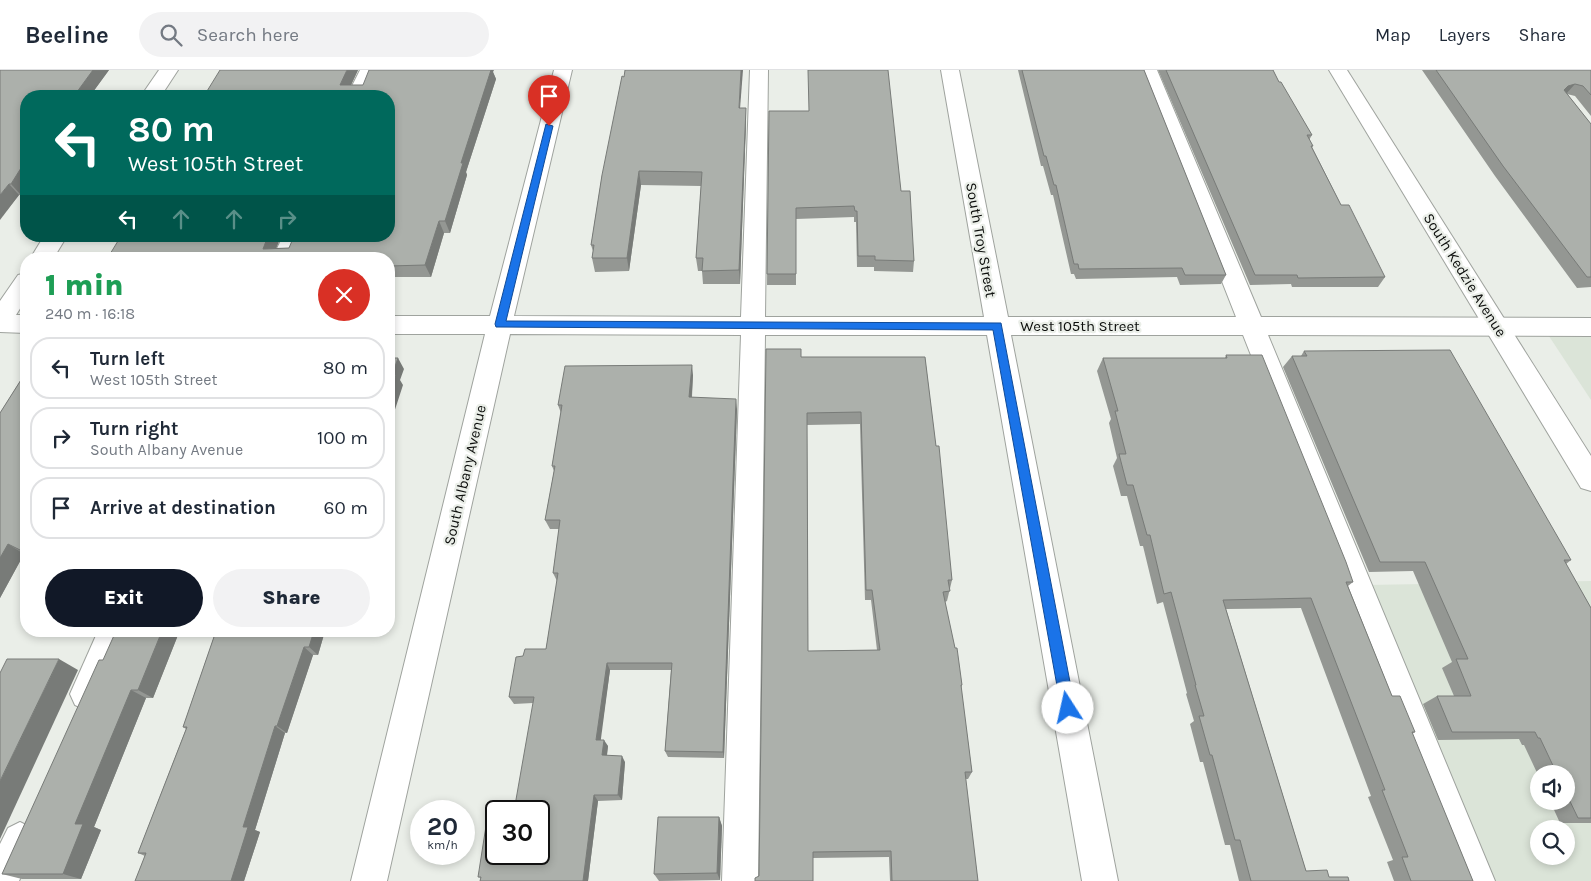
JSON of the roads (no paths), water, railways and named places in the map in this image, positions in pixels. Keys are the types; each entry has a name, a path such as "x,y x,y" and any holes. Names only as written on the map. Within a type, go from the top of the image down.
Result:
{"street":[{"path":"155,90 169,70"},
{"path":"360,90 369,70"},
{"name":"South Albany Avenue","path":"369,881 500,324 563,70"},
{"path":"740,881 759,70"},
{"name":"South Troy Street","path":"950,70 1100,881"},
{"path":"1148,70 1477,881"},
{"name":"South Kedzie Avenue","path":"1338,70 1591,480"},
{"path":"0,319 20,290"},
{"path":"0,323 20,324"},
{"name":"West 105th Street","path":"395,324 1591,327"},
{"path":"74,720 111,637"},
{"path":"1,881 34,810"}]}
